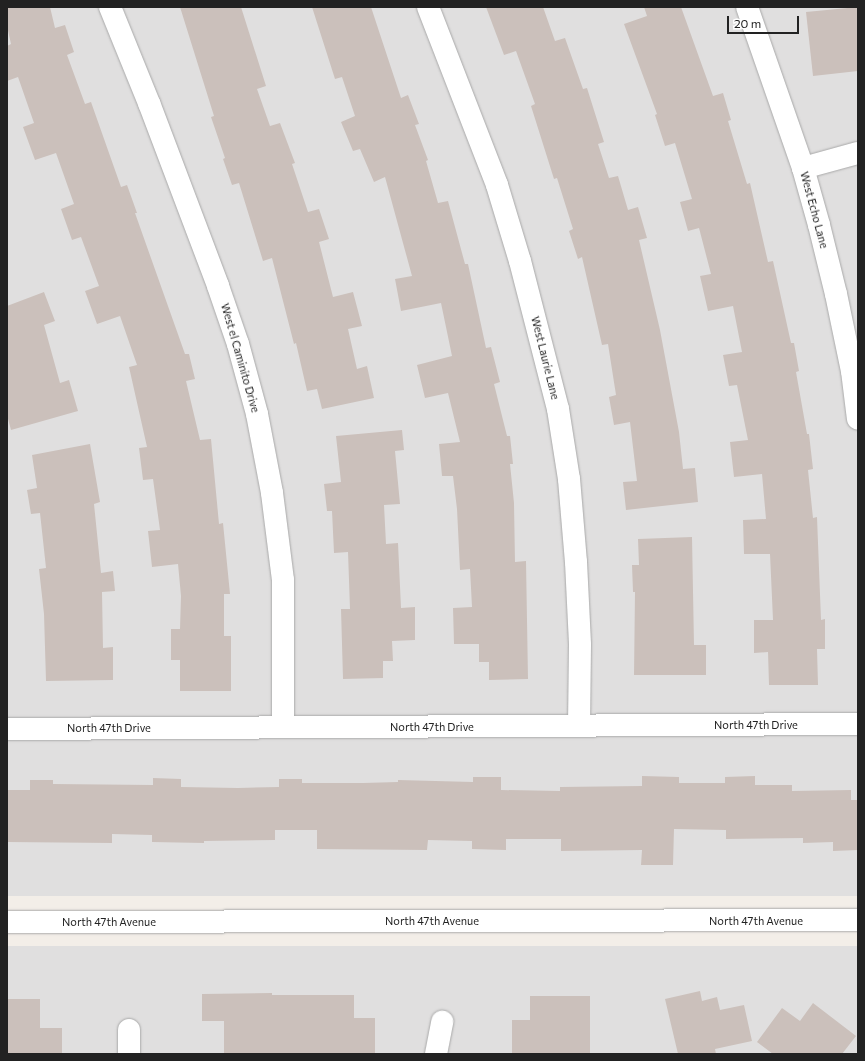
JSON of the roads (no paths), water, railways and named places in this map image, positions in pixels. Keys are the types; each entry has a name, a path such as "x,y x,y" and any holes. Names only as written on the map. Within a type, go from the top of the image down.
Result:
{"street":[{"name":"West el Caminito Drive","path":"110,7 150,103 218,286 238,344 256,414 272,493 283,580 283,728"},
{"name":"West Laurie Lane","path":"428,7 497,185 520,261 558,409 569,479 576,562 580,645 579,726"},
{"name":"West Echo Lane","path":"747,7 803,168 836,294 852,370 858,419"},
{"path":"803,168 858,153"},
{"name":"North 47th Drive","path":"7,729 858,724"},
{"name":"North 47th Avenue","path":"7,922 858,920"},
{"path":"436,1054 442,1022"},
{"path":"129,1030 129,1054"}]}
